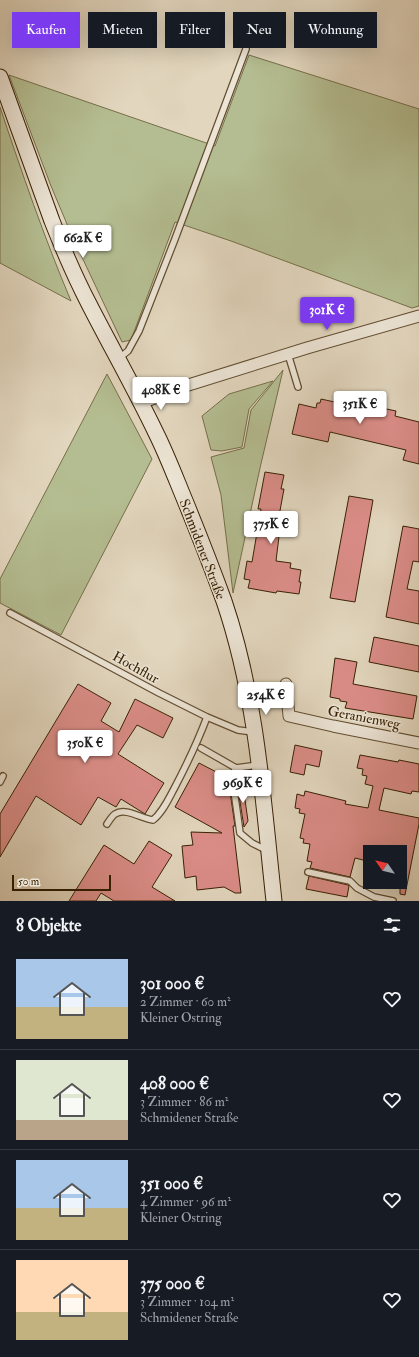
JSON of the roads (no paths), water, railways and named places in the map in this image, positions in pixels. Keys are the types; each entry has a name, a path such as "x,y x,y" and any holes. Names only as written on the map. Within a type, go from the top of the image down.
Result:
{"main road":[{"name":"Schmidener Straße","path":"0,77 52,221 82,289 142,403 171,465 224,602 248,690 260,764 274,901"}],"street":[{"path":"142,403 182,387 419,316"},
{"name":"Geranienweg","path":"286,684 289,716 419,743"}],"lane":[{"path":"118,359 128,351 139,331 176,239 246,49"},
{"path":"288,354 298,387"},
{"name":"Hochflur","path":"10,613 206,717 238,730 255,733"},
{"path":"107,824 114,814 121,812 127,812 149,820 153,820 157,817 164,807 188,760 206,717"},
{"path":"201,748 236,768 260,764"},
{"path":"236,768 232,776 240,833 252,843 268,851"},
{"path":"308,872 350,881 357,888 374,897 393,901"}]}
